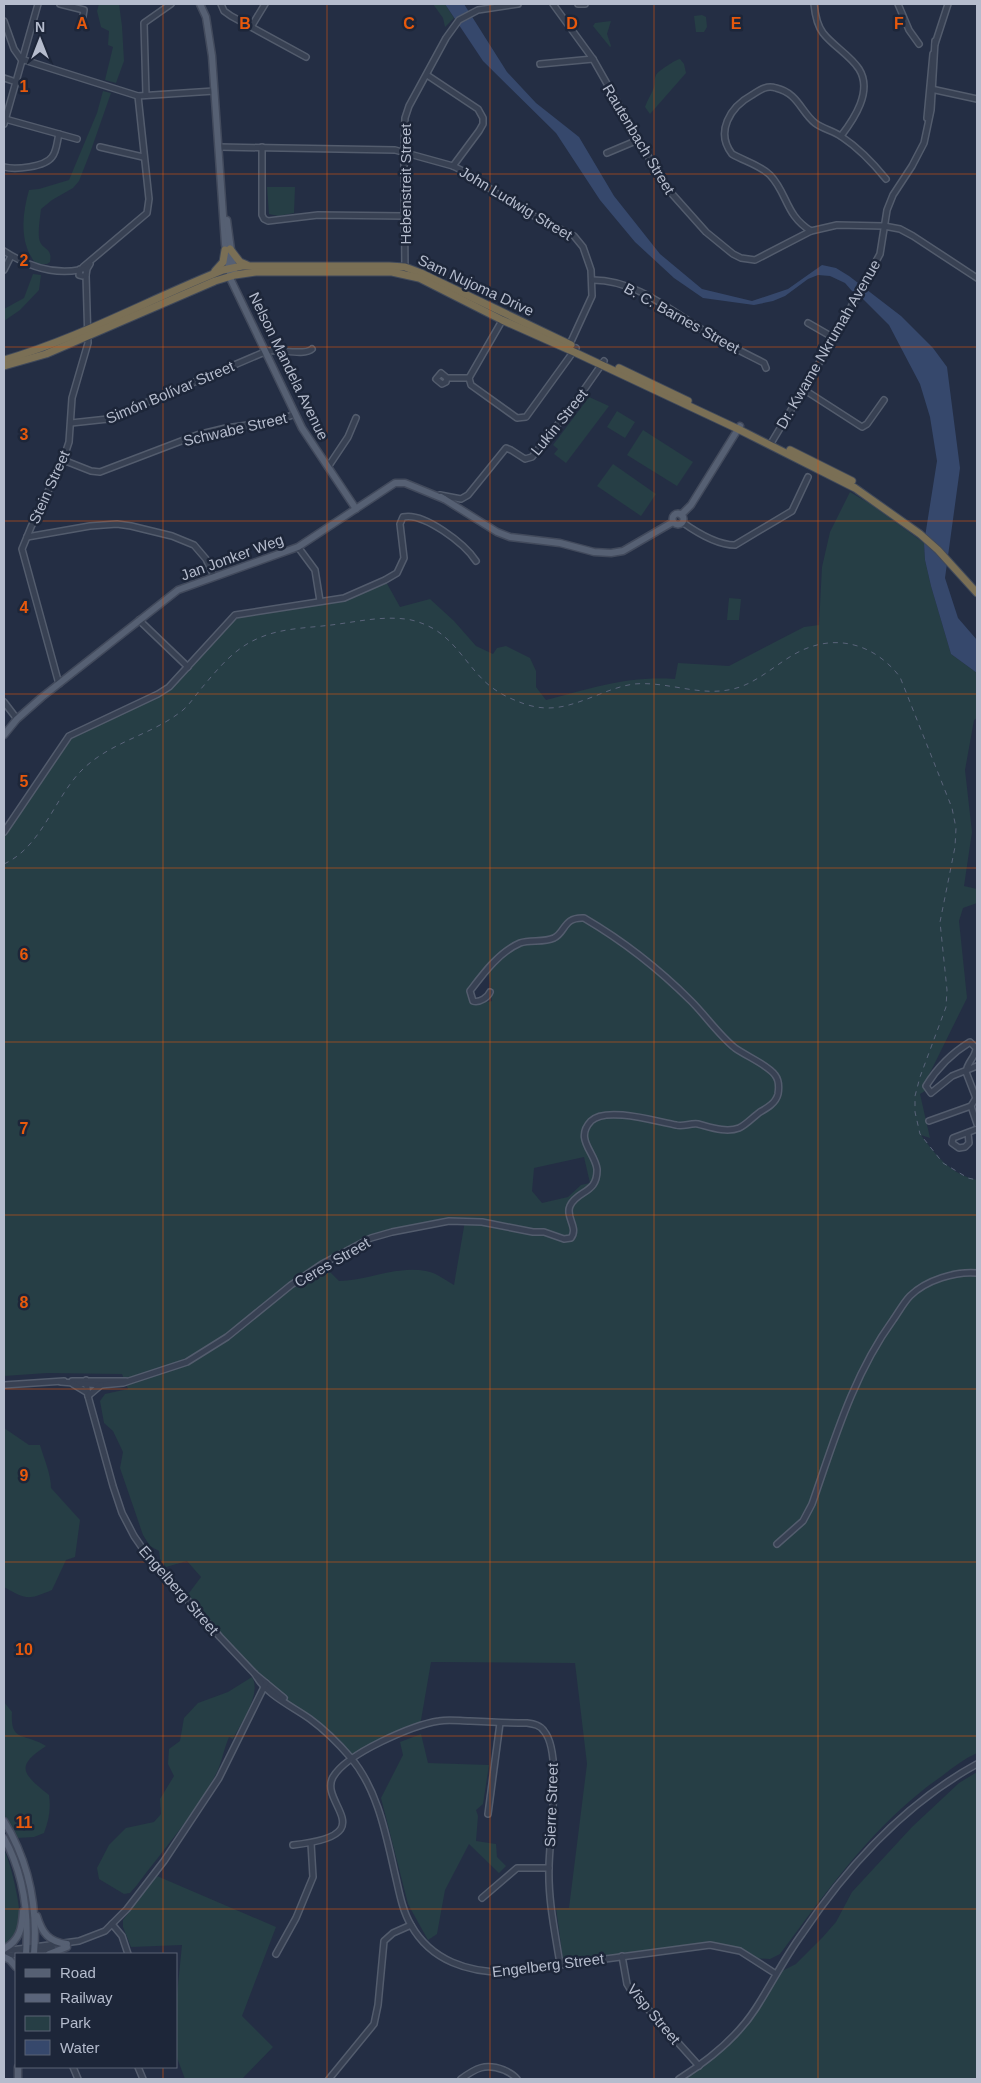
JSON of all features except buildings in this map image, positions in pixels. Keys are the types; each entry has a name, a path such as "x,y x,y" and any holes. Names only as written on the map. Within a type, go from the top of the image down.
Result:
{"highway":[{"path":"214,274 223,262 228,249 240,262 254,266"},
{"name":"Sam Nujoma Drive","path":"4,360 89,333 232,272 254,266 370,265 421,273 504,317 856,484 882,500 920,534 958,570 977,593"},
{"name":"Sam Nujoma Drive","path":"4,366 38,357 214,274 232,272 392,272 405,270"}],"main road":[{"name":"Nelson Mandela Avenue","path":"200,4 206,17 212,56"},
{"name":"Nelson Mandela Avenue","path":"204,4 209,16 212,34 214,91 228,249 235,283 295,414 356,508"},
{"path":"682,518 739,428"},
{"name":"Jan Jonker Weg","path":"4,735 17,719 59,684 178,590 298,547 395,483 402,482 444,499"},
{"name":"Jan Jonker Weg","path":"412,486 438,495 498,532 510,537 560,543 604,553 618,552 633,546 673,522 678,524 682,518"},
{"path":"4,1821 18,1846 28,1872 39,1922 46,1935 57,1943 67,1946"},
{"path":"4,1838 10,1849 22,1884 27,1920 26,1951"},
{"path":"4,1950 14,1942 22,1928 22,1884"},
{"path":"34,1903 35,1951"},
{"path":"51,1953 67,1946"},
{"path":"4,1956 15,1966"}],"street":[{"path":"38,4 21,59 5,122 77,139"},
{"path":"60,4 84,10 83,16"},
{"path":"146,95 144,23 171,4"},
{"path":"220,4 224,11 306,57"},
{"path":"251,27 265,4"},
{"name":"Hebenstreit Street","path":"405,270 404,151 405,118 409,106 446,38 459,20 478,10 516,4"},
{"name":"Rautenbach Street","path":"553,4 593,59 638,140 676,201 706,232 741,258 755,260 762,258 780,246 811,231 837,225 884,226 900,228 977,278"},
{"path":"578,4 585,4"},
{"path":"814,4 817,22 822,32 858,68 863,81 859,108 852,121 840,136"},
{"path":"898,4 909,30 919,44"},
{"name":"Dr. Kwame Nkrumah Avenue","path":"771,444 834,338 880,254 884,226 893,195 920,152 926,133 936,41 948,4"},
{"path":"4,21 14,48 21,59 138,96 214,91"},
{"path":"540,64 593,59"},
{"path":"427,75 478,109 483,118 483,124 479,131 453,166"},
{"path":"4,78 16,82"},
{"path":"811,231 798,222 792,214 769,174 732,154 728,149 725,139 728,117 746,98 765,87 777,88 787,92 814,122 840,136 868,157 886,179"},
{"path":"930,89 977,98"},
{"path":"4,251 39,269 82,272 92,260 147,213 149,199 138,96"},
{"path":"4,167 19,169 49,160 55,151 59,134"},
{"path":"607,154 638,140"},
{"path":"100,147 143,156"},
{"path":"262,147 262,215 264,220 318,215 404,216"},
{"name":"John Ludwig Street","path":"219,149 262,147 404,151 413,156 453,166 471,175 514,206 574,236 583,247 588,258 593,280 590,302 572,348 524,418 517,418 471,385 469,378"},
{"path":"4,270 11,256"},
{"name":"Stein Street","path":"59,684 22,553 27,537 63,460 69,442 72,398 87,350 89,333 87,287 82,272"},
{"name":"B. C. Barnes Street","path":"593,280 617,282 633,288 709,334 764,363 766,368"},
{"path":"447,378 469,378 504,317"},
{"path":"808,323 834,338"},
{"path":"267,351 281,350 305,353 312,349"},
{"name":"Simón Bolívar Street","path":"71,423 108,419 267,351"},
{"name":"Lukin Street","path":"438,495 457,499 468,495 506,448 525,459 532,457 580,396 603,363"},
{"path":"802,389 862,427 867,424 884,400"},
{"name":"Schwabe Street","path":"63,460 91,471 100,472 197,435 226,428 277,421 295,414"},
{"path":"328,467 348,437 356,418"},
{"path":"682,518 718,541 735,545 792,512 808,477"},
{"path":"4,832 69,736 169,687 235,615 344,598 397,573 404,558 400,524 403,517 413,517 442,530 464,546 476,561"},
{"path":"27,537 90,526 117,524 131,526 172,536 194,545 206,559 214,576"},
{"path":"298,547 316,570 320,601"},
{"path":"139,620 188,667"},
{"path":"4,702 17,719"},
{"name":"Ceres Street","path":"4,1385 126,1381 158,1372 202,1354 227,1337 291,1285 322,1264 371,1238 420,1225 449,1221 497,1223 533,1232 544,1232 564,1239 572,1237 574,1229 569,1213 570,1205 589,1190 597,1176 594,1156 588,1150 584,1140 586,1130 593,1119 601,1116 627,1115 675,1125 690,1123 718,1129 739,1128 775,1100 778,1094 778,1081 772,1072 727,1040 690,1000 649,961 614,936 584,918 569,921 555,937 526,942 510,949 492,964 470,991 470,995 472,1000 476,1002 483,999 490,992"},
{"path":"929,1121 971,1106 977,1098 970,1088 966,1072 966,1068 976,1054 976,1048 970,1042 934,1072 926,1086 931,1093 952,1076 966,1072 977,1066"},
{"path":"971,1106 977,1124"},
{"path":"968,1133 977,1129"},
{"path":"777,1544 803,1521 812,1504 851,1394 882,1335 911,1295 930,1283 949,1276 969,1272 977,1273"},
{"name":"Ceres Street","path":"61,1382 72,1384 86,1382 101,1385 122,1384 126,1381"},
{"name":"Engelberg Street","path":"86,1382 113,1486 134,1536 176,1588 265,1685 276,1696 289,1704"},
{"path":"72,1384 88,1394 101,1385"},
{"name":"Engelberg Street","path":"255,1674 259,1682 319,1726 352,1759 368,1786 380,1815 403,1905 411,1925 422,1940 445,1959 471,1970 486,1973 508,1972 710,1945 740,1951 776,1974"},
{"path":"259,1682 261,1688 260,1696"},
{"path":"4,1950 35,1951 67,1946 105,1931 112,1924 143,1889 202,1805 219,1778 265,1685"},
{"path":"260,1696 270,1694 276,1696"},
{"name":"Sierre Street","path":"311,1843 330,1838 341,1829 343,1819 332,1788 332,1782 337,1772 352,1759 379,1743 432,1722 449,1720 534,1724 539,1726 547,1736 554,1764 548,1868 560,1964"},
{"path":"488,1814 500,1723"},
{"path":"679,2079 715,2054 744,2024 756,2009 776,1974 823,1904 884,1834 940,1788 977,1764"},
{"path":"276,1954 296,1918 313,1877 311,1843 293,1846"},
{"path":"482,1898 517,1868 548,1868"},
{"path":"112,1924 122,1936 128,1953"},
{"path":"329,2079 374,2024 378,2005 384,1941 393,1933 411,1925"},
{"name":"Visp Street","path":"622,1956 627,1984 630,1989 699,2066"},
{"path":"461,2079 476,2068 488,2066 511,2073 517,2079"}],"green space":[{"path":"99,4 119,4 124,61 116,83 105,80 113,47 108,45 109,31 101,27 97,11"},
{"path":"433,4 445,4 454,18 445,27 443,18"},
{"path":"702,15 706,17 707,27 704,32 696,32 694,16"},
{"path":"611,21 607,34 610,47 593,26 595,23"},
{"path":"680,59 684,64 686,73 650,114 645,107 653,90 656,75 674,61"},
{"path":"103,91 111,93 79,181 73,188 41,209 39,238 42,245 50,253 50,262 47,264 36,264 27,247 23,228 29,190 69,180 97,113"},
{"path":"267,187 295,187 294,213 278,216 269,214"},
{"path":"33,274 41,275 39,290 20,310 4,321 4,309 24,298"},
{"path":"589,397 609,406 566,463 554,454 558,449 553,445"},
{"path":"617,411 635,422 625,438 607,427"},
{"path":"643,430 693,462 677,486 627,455"},
{"path":"613,464 656,494 641,516 597,486"},
{"path":"850,492 872,505 924,543 925,560 931,586 951,654 977,673 977,718 974,720 965,770 972,832 964,886 977,889 977,903 963,908 959,921 967,998 924,1085 925,1091 920,1094 930,1138 921,1135 932,1150 952,1169 977,1180 977,1753 959,1763 895,1814 854,1858 780,1954 770,1959 752,1958 740,1951 710,1945 571,1962 563,1959 556,1908 569,1908 587,1764 575,1663 431,1662 420,1726 352,1759 265,1682 186,1597 201,1577 187,1561 166,1567 160,1559 159,1551 150,1546 143,1535 120,1468 123,1452 113,1431 104,1423 100,1401 105,1394 128,1389 122,1374 47,1373 4,1376 4,832 66,740 169,687 231,618 344,598 385,580 400,607 430,599 454,621 476,646 493,654 497,648 506,646 530,658 536,671 536,687 546,700 625,681 675,679 678,663 729,666 804,627 819,625 822,567 830,532","holes":["487,970 492,1001 473,1004 469,999 468,990","584,1157 590,1183 581,1185 568,1197 542,1203 532,1191 534,1168","449,1221 465,1221 454,1285 434,1273 415,1270 404,1270 360,1279 339,1281 322,1264 385,1233"]},
{"path":"729,598 741,599 739,620 727,620"},
{"path":"4,1428 29,1445 40,1445 49,1472 51,1488 80,1520 75,1557 66,1560 52,1590 38,1596 23,1596 4,1587"},
{"path":"252,1677 254,1691 245,1717 233,1739 229,1737 217,1771 207,1790 178,1832 130,1893 124,1894 99,1879 97,1868 109,1845 126,1828 154,1822 161,1814 160,1799 174,1776 168,1764 169,1749 180,1741 184,1718 198,1703 228,1692"},
{"path":"4,1702 12,1712 13,1728 16,1733 46,1746 36,1753 26,1765 28,1776 49,1795 50,1810 46,1828 44,1833 34,1837 17,1838 4,1815"},
{"path":"421,1734 428,1763 489,1765 483,1804 476,1810 478,1816 476,1841 496,1844 497,1857 506,1866 499,1873 469,1844 445,1890 437,1934 428,1940 408,1904 381,1798 403,1755 400,1742"},
{"path":"977,1772 977,2079 679,2079 699,2066 744,2024 776,1974 796,1964 822,1938 836,1922 852,1892 912,1827 959,1783"},
{"path":"4,1850 16,1888 20,1920 18,1930 4,1945"},
{"path":"157,1876 276,1927 242,2016 273,2047 242,2079 185,2079 178,2060 178,1984 182,1945 131,1947 123,1927 123,1920"}],"water":[{"path":"445,4 464,4 507,72 536,103 579,137 614,196 660,254 702,289 752,301 788,289 822,265 836,268 901,316 933,348 947,367 960,468 945,578 958,618 977,640 977,673 951,654 931,586 925,560 924,543 937,461 930,417 920,384 889,325 845,283 830,276 818,275 808,279 785,296 754,305 703,298 674,278 635,242 600,200 556,133 483,61"}],"railway":[{"path":"4,864 28,847 80,772 104,753 171,719 186,708 226,660 250,642 276,632 377,619 396,618 416,621 431,627 443,635 478,675 497,691 524,704 548,708 570,705 612,689 634,684 708,691 733,689 757,679 793,655 808,648 822,644 851,644 877,656 900,677 952,808 956,828 955,847 940,922 947,990 946,1007 920,1077 915,1096 915,1112 920,1134 943,1163 968,1178 977,1180"}]}
